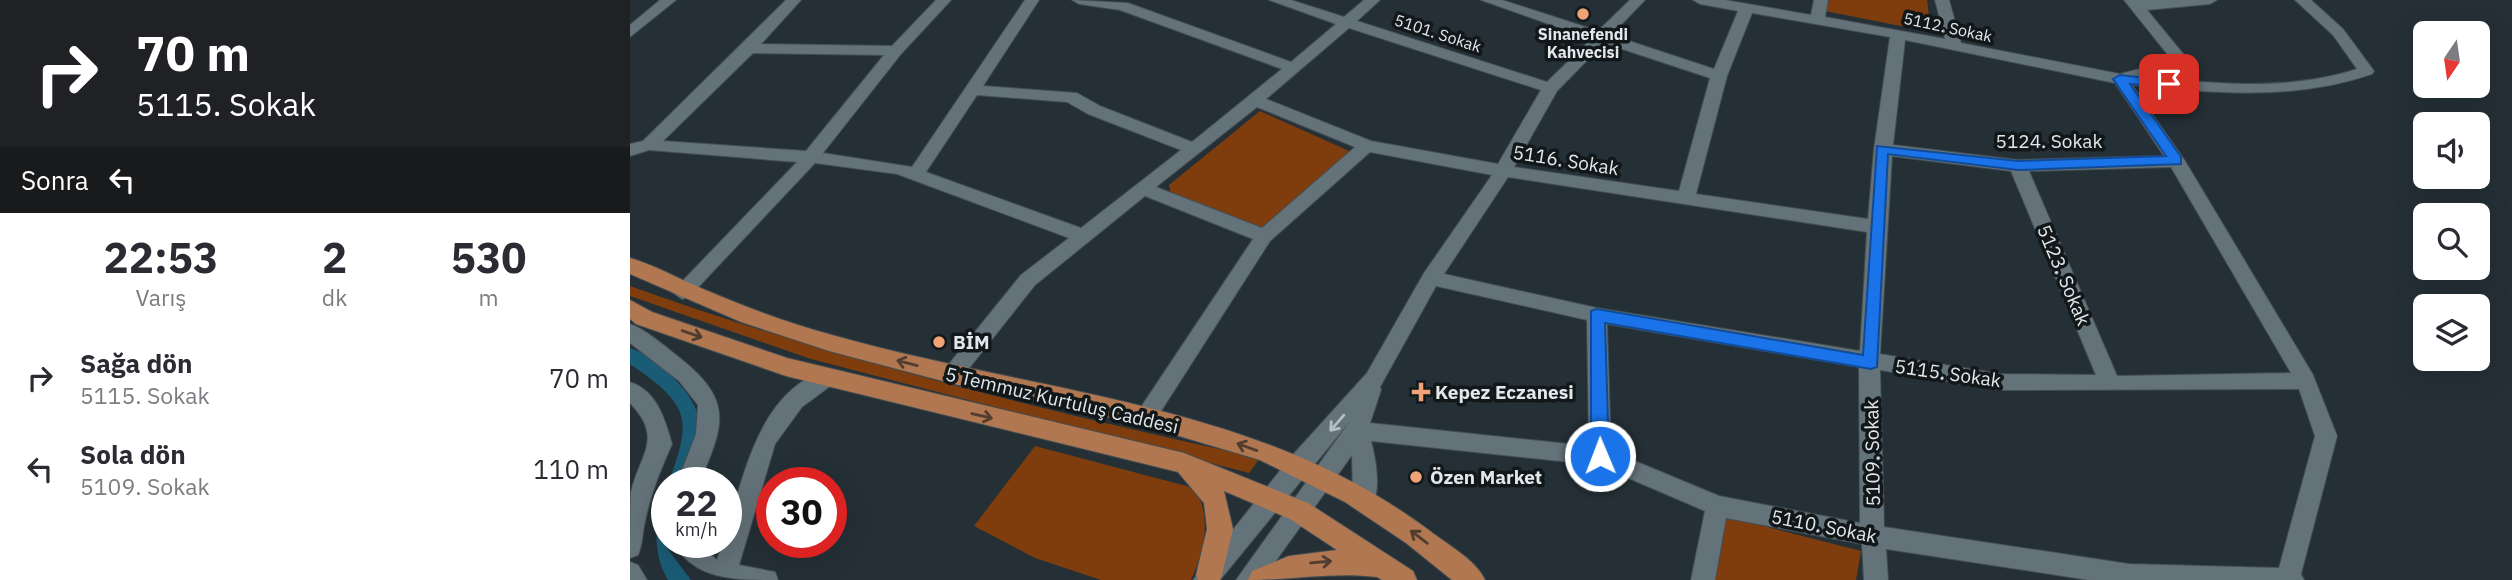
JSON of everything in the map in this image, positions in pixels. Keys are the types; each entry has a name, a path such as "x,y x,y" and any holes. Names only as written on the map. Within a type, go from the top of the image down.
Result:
{"main road":[{"name":"5 Temmuz Kurtuluş Caddesi","path":"630,265 682,292 799,335 952,375 1146,416 1298,465 1385,512 1472,580"},
{"name":"5 Temmuz Kurtuluş Caddesi","path":"630,308 644,318 786,367 1184,464 1299,511 1394,573"},
{"path":"1184,464 1216,499 1220,529 1207,578"},
{"path":"1261,580 1277,571 1315,562 1343,561 1394,573"}],"street":[{"path":"630,33 670,0"},
{"path":"649,145 749,48 793,0"},
{"path":"682,292 811,157 896,51 944,0"},
{"path":"916,174 975,90 1032,0"},
{"path":"1079,0 1123,6 1291,67"},
{"name":"5101. Sokak","path":"1277,0 1550,88"},
{"path":"952,375 1028,280 1255,100 1373,0"},
{"path":"1488,0 1602,35 1719,76"},
{"path":"1207,578 1298,465 1374,379 1431,278 1503,172 1550,88 1638,0"},
{"name":"5112. Sokak","path":"1700,0 1898,34 2113,78 2243,87 2315,84 2346,79 2366,71 2337,32 2302,0"},
{"path":"1816,21 1821,0"},
{"path":"1942,0 1954,46"},
{"path":"2134,3 2210,0"},
{"path":"2134,3 2176,55 2165,66 2113,78 2176,161 2306,381 2326,436 2290,579"},
{"path":"1685,200 1719,76 1746,9"},
{"name":"5109. Sokak","path":"1877,580 1872,536 1871,363 1882,149 1898,34"},
{"path":"749,48 896,51"},
{"path":"975,90 1071,97 1192,148"},
{"name":"5116. Sokak","path":"1255,100 1367,146 1503,172 1878,227"},
{"path":"630,150 649,145 811,157 899,169 1083,236"},
{"path":"1146,416 1264,236 1367,146"},
{"name":"5124. Sokak","path":"1882,149 2018,166 2176,161"},
{"name":"5123. Sokak","path":"2018,166 2109,384"},
{"path":"1143,189 1264,236"},
{"name":"5115. Sokak","path":"1431,278 1597,315 1871,363 2000,382 2109,384 2306,381"},
{"path":"1597,315 1600,456"},
{"path":"630,332 697,386 709,405 706,436 694,467"},
{"path":"723,572 730,560 765,441 795,401 826,378"},
{"path":"1364,500 1361,431 1374,379"},
{"path":"630,390 652,412 661,444 648,473 633,522 630,547"},
{"path":"1248,580 1361,431"},
{"name":"5110. Sokak","path":"1361,431 1600,456 1717,506 1872,536 2129,578 2290,579"},
{"path":"1703,580 1717,506"},
{"path":"697,558 706,566 723,572 766,580"},
{"path":"630,573 635,580"}],"shaded area":[{"path":"1828,0 1927,0 1931,32 1825,11"},
{"path":"1260,111 1349,151 1269,228 1263,229 1171,194 1169,185"},
{"path":"630,286 707,313 863,361 1100,422 1260,458 1249,473 811,359 630,296"},
{"path":"1035,446 1194,488 1200,499 1205,521 1203,545 1191,580 1101,580 1035,558 974,526"},
{"path":"1725,516 1861,551 1856,580 1715,580"}],"waterway":[{"path":"630,355 670,385 686,405 690,427 675,467"},
{"path":"662,558 681,580"}],"place":[{"name":"Sinanefendi Kahvecisi","path":"1583,14"},
{"name":"BİM","path":"939,342"},
{"name":"Kepez Eczanesi","path":"1421,392"},
{"name":"Özen Market","path":"1416,477"}],"route":[{"path":"1600,456 1597,315 1871,363 1882,149 2018,166 2176,161 2120,79 2169,84"}]}
